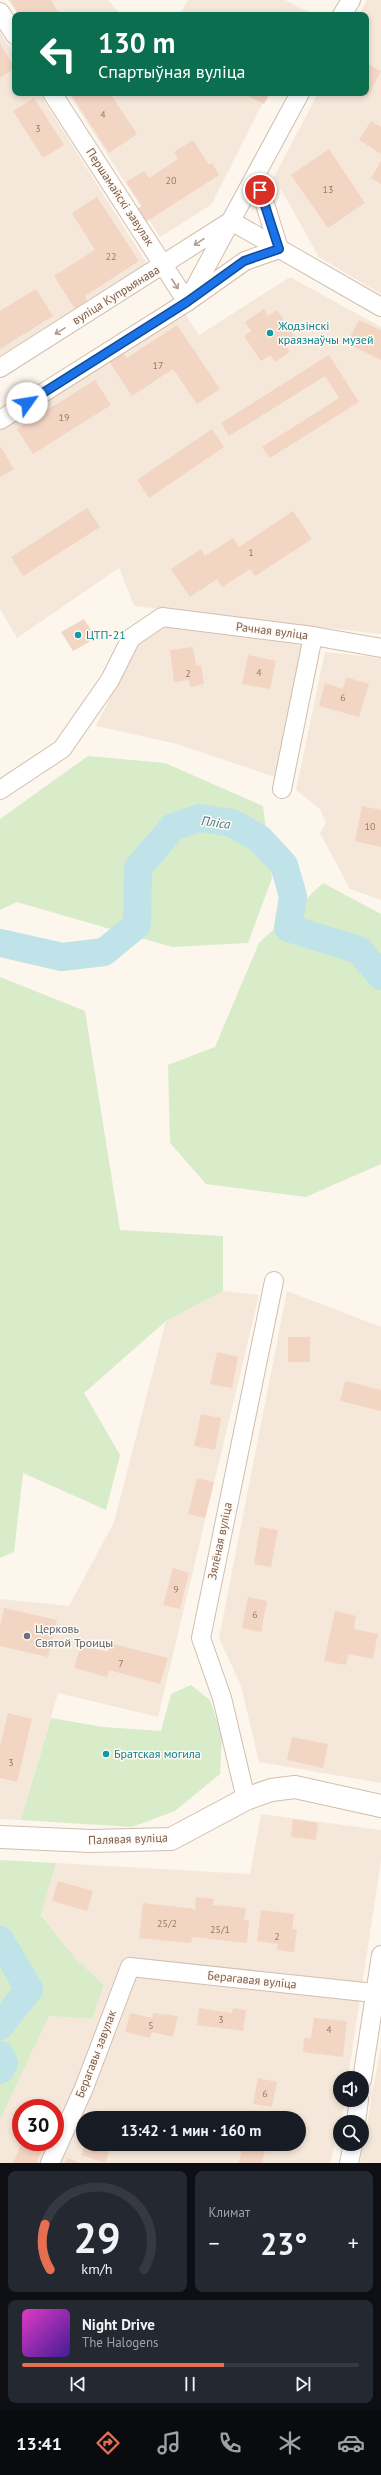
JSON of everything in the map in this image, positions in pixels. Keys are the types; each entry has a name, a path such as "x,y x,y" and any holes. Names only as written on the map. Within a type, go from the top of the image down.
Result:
{"street":[{"path":"344,12 350,0"},
{"path":"0,12 12,30"},
{"name":"Першамайскі завулак","path":"54,96 187,302"},
{"name":"вуліца Купрыянава","path":"187,302 298,96"},
{"path":"256,175 279,249"},
{"path":"231,221 381,307"},
{"name":"вуліца Купрыянава","path":"0,368 164,266 231,221"},
{"name":"вуліца Купрыянава","path":"0,420 187,302 244,261 279,249"},
{"name":"Рачная вуліца","path":"0,790 62,749 110,680 131,638 162,617 313,636 381,648"},
{"path":"282,789 313,636"},
{"name":"Зялёная вуліца","path":"246,1799 222,1698 201,1638 274,1281"},
{"name":"Палявая вуліца","path":"0,1837 91,1841 171,1839 246,1799 271,1790 294,1787 381,1806"},
{"path":"363,2071 381,1955"},
{"name":"Берагавая вуліца","path":"130,1967 374,1993"},
{"name":"Берагавы завулак","path":"50,2163 84,2088 130,1967"},
{"path":"349,2163 352,2151"}],"shaded area":[{"path":"8,0 108,0 118,12 16,12"},
{"path":"188,0 285,0 309,12 181,12"},
{"path":"367,0 381,0 381,294 319,257 274,177 316,96 369,96 369,12 361,12"},
{"path":"0,32 12,51 12,96 41,96 148,265 0,359"},
{"path":"70,96 266,96 211,205 160,237"},
{"path":"290,277 381,327 381,634 134,606 119,568 17,638 0,609 0,429 183,311 199,335"},
{"path":"163,626 302,645 275,777 177,744 96,726 135,648"},
{"path":"325,652 381,658 381,900 350,889 320,833 326,823 320,809 296,790"},
{"path":"223,1291 259,1295 158,1717 58,1693 21,1820 0,1819 0,1599 69,1606 114,1522 166,1321"},
{"path":"287,1291 381,1327 381,1783 259,1762 241,1686 219,1638"},
{"path":"261,1814 381,1830 381,1861 349,2071 333,2071 333,2107 344,2107 342,2115 333,2115 333,2151 330,2163 0,2163 0,2120 49,2016 92,2019 104,1985 76,1959 41,1914 56,1863 250,1874"},
{"path":"381,2045 381,2163 360,2163 362,2151 369,2151 369,2115"}],"green space":[{"path":"88,756 165,763 263,806 272,878 248,943 172,947 17,902 0,910 0,819"},
{"path":"323,883 381,914 381,1164 306,1197 206,1184 170,1143 168,1065 215,1047 259,943"},
{"path":"0,977 85,1011 120,1230 223,1236 223,1291 166,1321 84,1393 120,1455 106,1510 23,1473 14,1552 0,1558"},
{"path":"191,1685 210,1700 222,1736 220,1774 175,1811 132,1827 21,1820 51,1718 103,1727 161,1731 171,1694"},
{"path":"0,1860 56,1863 41,1915 76,1959 104,1985 92,2019 49,2016 0,2120"}],"building":[{"path":"10,0 51,0 58,12 17,12"},
{"path":"0,44 12,63 12,70 0,78"},
{"path":"369,65 381,71 369,94"},
{"path":"72,96 112,96 137,134 109,153"},
{"path":"248,96 268,96 264,104"},
{"path":"34,98 64,145 43,158 13,111"},
{"path":"371,121 381,127 381,154 359,140"},
{"path":"193,140 209,165 212,163 219,175 144,223 135,210 142,206 126,182 144,171 149,178 178,159 174,152"},
{"path":"329,149 365,203 328,228 291,175"},
{"path":"381,161 381,184 371,178"},
{"path":"97,197 139,261 85,296 87,301 75,309 54,276 95,250 72,213"},
{"path":"36,289 53,316 0,349 0,311"},
{"name":"Жодзінскі краязнаўчы музей","path":"264,309 268,316 277,310 296,339 286,346 290,352 275,362 270,355 261,361 244,336 251,331 245,322"},
{"path":"359,320 381,330 381,360 347,343"},
{"path":"177,325 220,389 197,404 173,369 132,396 109,361 122,352 127,358"},
{"path":"329,355 359,402 270,458 262,447 339,398 325,376 229,436 221,423"},
{"path":"95,380 111,405 33,454 17,429"},
{"path":"212,429 224,447 149,498 137,480"},
{"path":"0,446 14,469 0,477"},
{"path":"87,508 100,527 23,576 11,557"},
{"path":"293,511 312,539 255,576 250,569 222,587 217,579 190,597 171,569 201,549 205,556 233,538 239,547"},
{"name":"ЦТП-21","path":"84,619 96,638 73,651 61,632"},
{"path":"193,647 196,666 201,665 204,684 190,687 189,680 174,682 170,650"},
{"path":"248,655 276,661 270,689 242,684"},
{"path":"346,677 369,684 359,717 319,706 325,683 343,689"},
{"path":"362,806 381,810 381,847 355,841"},
{"path":"288,1337 310,1337 310,1362 288,1362"},
{"path":"217,1352 238,1357 232,1388 210,1384"},
{"path":"345,1381 381,1390 381,1411 340,1401"},
{"path":"201,1414 221,1418 215,1450 194,1446"},
{"path":"197,1478 214,1482 205,1518 188,1514"},
{"path":"260,1527 278,1530 271,1567 254,1564"},
{"path":"173,1568 189,1573 180,1609 163,1605"},
{"path":"248,1597 267,1601 261,1632 242,1628"},
{"name":"Церковь Святой Троицы","path":"4,1608 57,1620 48,1657 0,1646 0,1626"},
{"path":"335,1611 356,1616 354,1629 378,1634 373,1659 348,1654 346,1665 324,1661"},
{"path":"110,1643 168,1658 160,1684 109,1670 107,1677 74,1668 81,1645 108,1652"},
{"path":"8,1713 32,1719 17,1782 0,1778 0,1746"},
{"path":"292,1737 328,1744 323,1768 287,1760"},
{"path":"293,1819 318,1823 316,1840 291,1837"},
{"path":"58,1881 93,1891 87,1911 52,1901"},
{"path":"196,1897 214,1899 213,1905 246,1908 244,1920 249,1920 247,1943 192,1937 191,1943 139,1938 143,1903 195,1909"},
{"path":"261,1910 294,1914 292,1929 297,1930 294,1952 277,1950 278,1944 257,1941"},
{"path":"199,2008 232,2013 233,2008 246,2010 243,2031 197,2025"},
{"path":"130,2013 152,2018 153,2013 178,2016 173,2037 152,2032 150,2038 125,2032"},
{"path":"314,2018 347,2021 343,2057 303,2052 304,2038 311,2038"},
{"path":"258,2078 277,2082 272,2107 253,2104"},
{"path":"18,2151 42,2151 36,2163 13,2163"},
{"path":"82,2151 109,2151 105,2163 81,2155"},
{"path":"242,2151 265,2151 262,2163 239,2163"},
{"path":"67,2158 80,2163 65,2163"}],"waterway":[{"name":"Пліса","path":"0,943 62,957 104,952 137,925 138,868 173,827 200,818 232,823 260,839 284,865 293,896 288,928 359,950 381,976"},
{"name":"Пліса","path":"0,1940 29,1989 0,2026"},
{"name":"Пліса","path":"0,2055 4,2063 0,2070"}],"place":[{"name":"Жодзінскі краязнаўчы музей","path":"270,333"},
{"name":"ЦТП-21","path":"78,635"},
{"name":"Церковь Святой Троицы","path":"27,1636"},
{"name":"Братская могила","path":"106,1754"}],"route":[{"path":"27,403 187,302 244,261 279,249 260,190"}]}
